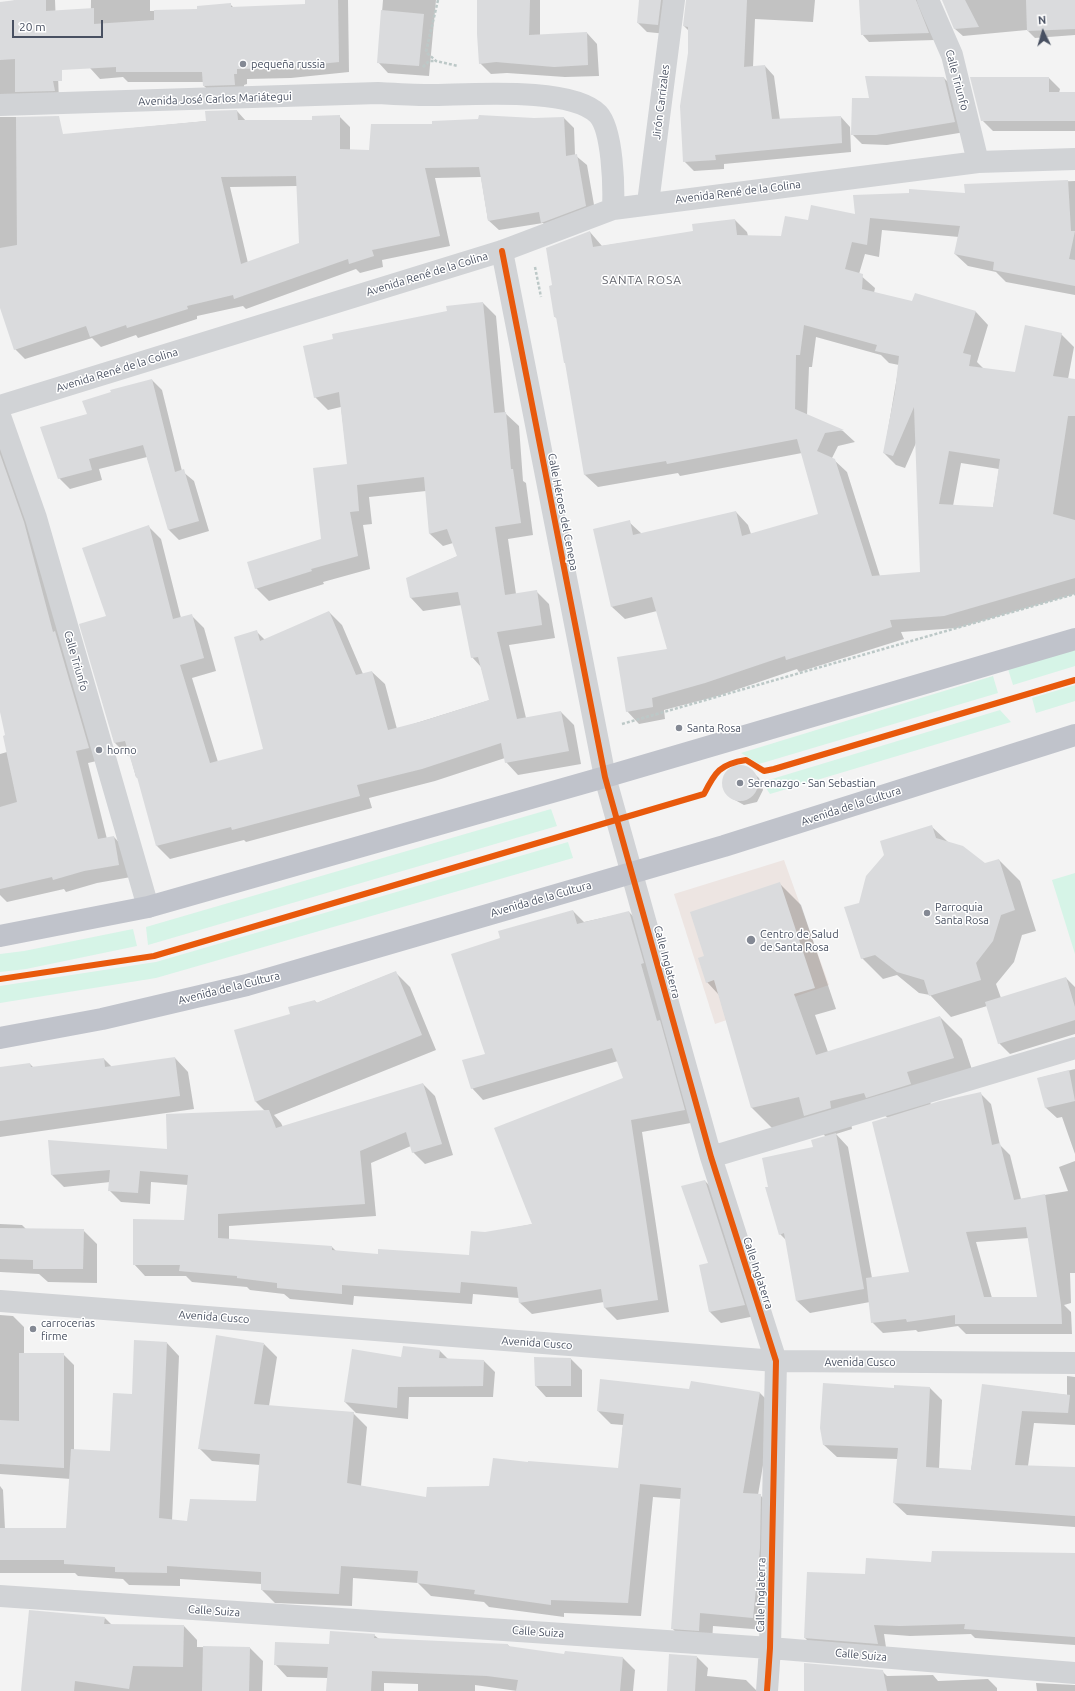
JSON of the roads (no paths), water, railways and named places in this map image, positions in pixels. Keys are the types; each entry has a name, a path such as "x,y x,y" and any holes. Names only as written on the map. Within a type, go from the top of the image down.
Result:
{"highway":[{"path":"0,936 148,907 605,777 1075,639"},
{"name":"Avenida de la Cultura","path":"0,1038 102,1019 247,985 745,840 1075,735"}],"street":[{"name":"Jirón Carrizales","path":"648,204 674,0"},
{"name":"Calle Triunfo","path":"928,0 952,55 978,162"},
{"name":"Avenida José Carlos Mariátegui","path":"0,105 378,94 494,94 560,98 580,104 599,115 608,135 614,184 613,209"},
{"name":"Avenida René de la Colina","path":"0,406 502,251 613,209 978,162 1075,159"},
{"name":"Calle Héroes del Cenepa","path":"502,251 605,777 632,872"},
{"name":"Calle Triunfo","path":"0,416 36,518 148,907"},
{"name":"Calle Inglaterra","path":"632,872 711,1157 776,1361 770,1648 767,1691"},
{"path":"711,1157 1075,1048"},
{"name":"Avenida Cusco","path":"0,1301 776,1361 1075,1363"},
{"name":"Calle Suiza","path":"0,1596 770,1648 1075,1673"}],"place":[{"name":"pequeña russia","path":"243,64"},
{"name":"Santa Rosa","path":"679,728"},
{"name":"horno","path":"99,750"},
{"name":"Serenazgo - San Sebastian","path":"740,783"},
{"name":"Parroquia Santa Rosa","path":"927,913"},
{"name":"Centro de Salud de Santa Rosa","path":"751,940"},
{"name":"carrocerias firme","path":"33,1329"}],"district":[{"name":"SANTA ROSA","path":"642,280"}]}
